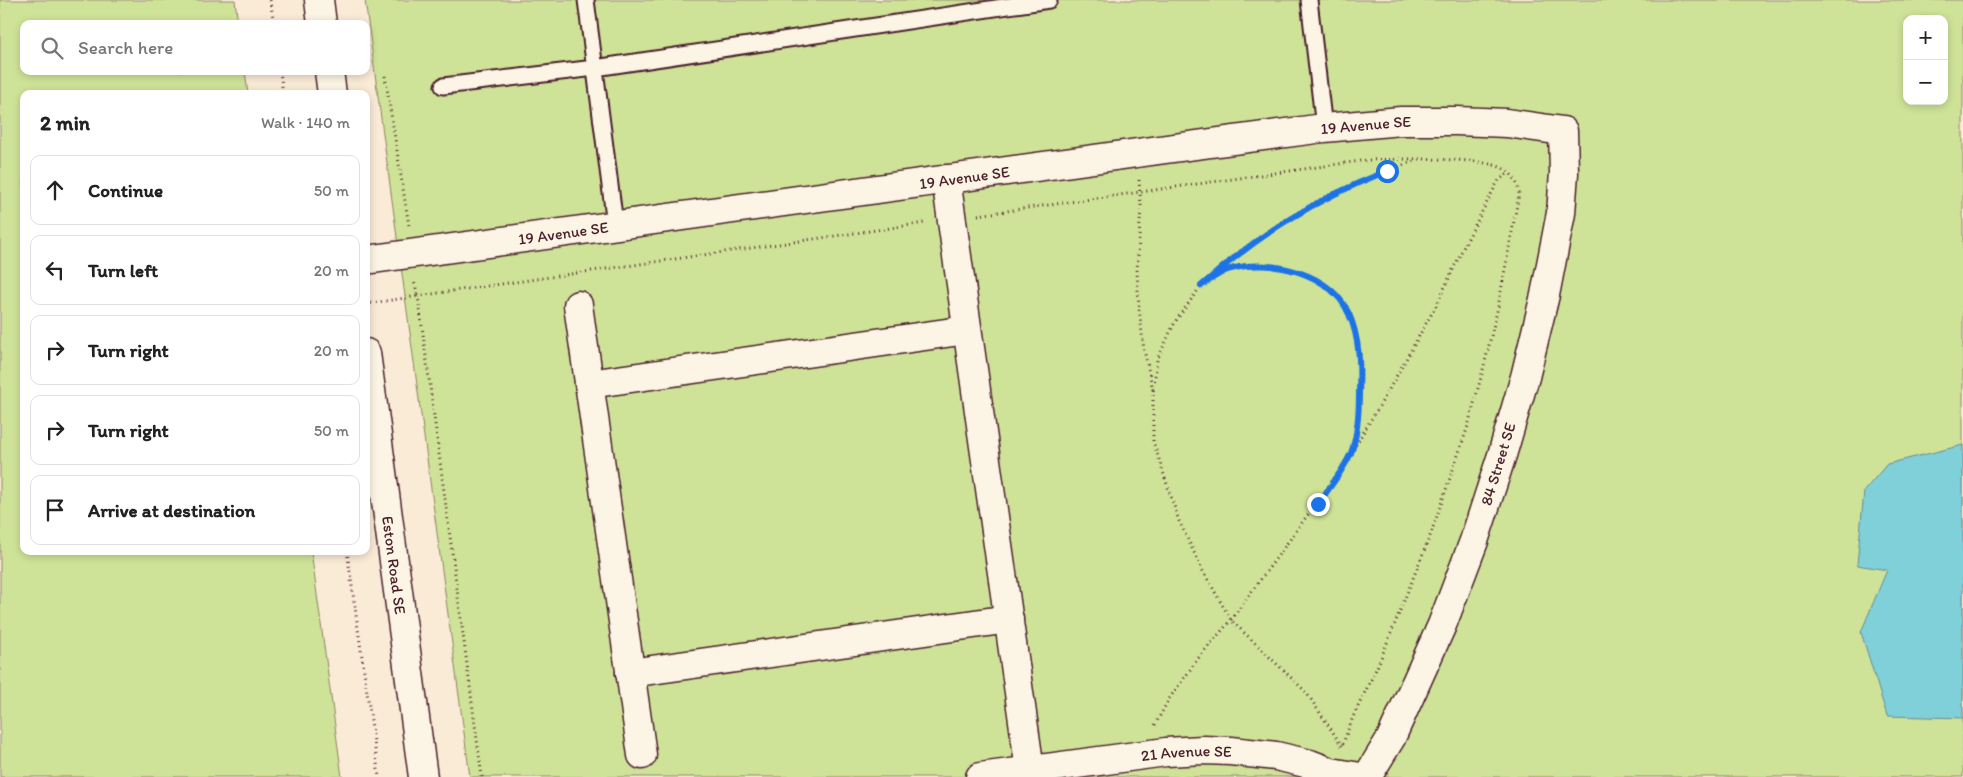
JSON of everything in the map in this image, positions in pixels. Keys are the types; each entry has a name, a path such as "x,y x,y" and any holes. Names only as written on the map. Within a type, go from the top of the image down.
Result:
{"street":[{"path":"319,0 322,20"},
{"path":"329,75 331,90"},
{"name":"19 Avenue SE","path":"370,259 615,224 1324,128 1401,121 1457,121 1507,123 1563,131"},
{"name":"84 Street SE","path":"1367,777 1391,738 1442,625 1474,541 1502,455 1525,377 1545,295 1561,213 1564,173 1563,131"},
{"path":"946,179 1030,770"},
{"path":"578,305 642,755"},
{"path":"590,384 967,330"},
{"name":"Eston Road SE","path":"370,382 423,777"},
{"path":"630,673 1009,619"},
{"name":"21 Avenue SE","path":"980,777 1166,752 1231,751 1276,756 1310,764 1331,772 1360,777"}],"lane":[{"path":"586,0 615,224"},
{"path":"443,86 595,68 1049,0"},
{"path":"1309,0 1324,128"}],"path":[{"path":"270,0 273,20"},
{"path":"281,75 282,90"},
{"path":"385,76 410,226"},
{"path":"1342,746 1306,692 1232,620 1203,571 1179,521 1153,441 1153,393 1158,360 1175,322 1201,286 1235,255 1281,223 1315,203 1357,182 1418,159"},
{"path":"1138,173 1141,206 1137,272 1139,308 1144,350 1153,393"},
{"path":"1153,728 1169,699 1200,656 1232,620 1318,504 1351,453 1432,313 1495,187 1499,180 1509,173"},
{"path":"1201,286 1229,269 1255,264 1282,266 1312,277 1336,294 1349,313 1358,342 1359,409 1351,453"},
{"path":"370,303 418,296"},
{"path":"347,555 379,777"}],"green space":[{"path":"0,0 235,0 238,20 20,20 20,75 246,75 247,90 20,90 20,555 312,555 342,777 0,777"},
{"path":"365,0 1963,0 1963,777 470,777 370,37 370,20 368,20"}],"water":[{"path":"1963,445 1963,718 1887,716 1861,632 1887,570 1857,565 1864,491 1887,464"}],"route":[{"path":"1318,504 1351,453 1356,432 1360,377 1358,342 1349,313 1336,294 1312,277 1282,266 1255,264 1229,269 1201,286 1235,255 1281,223 1323,198 1357,182 1387,171"}]}
